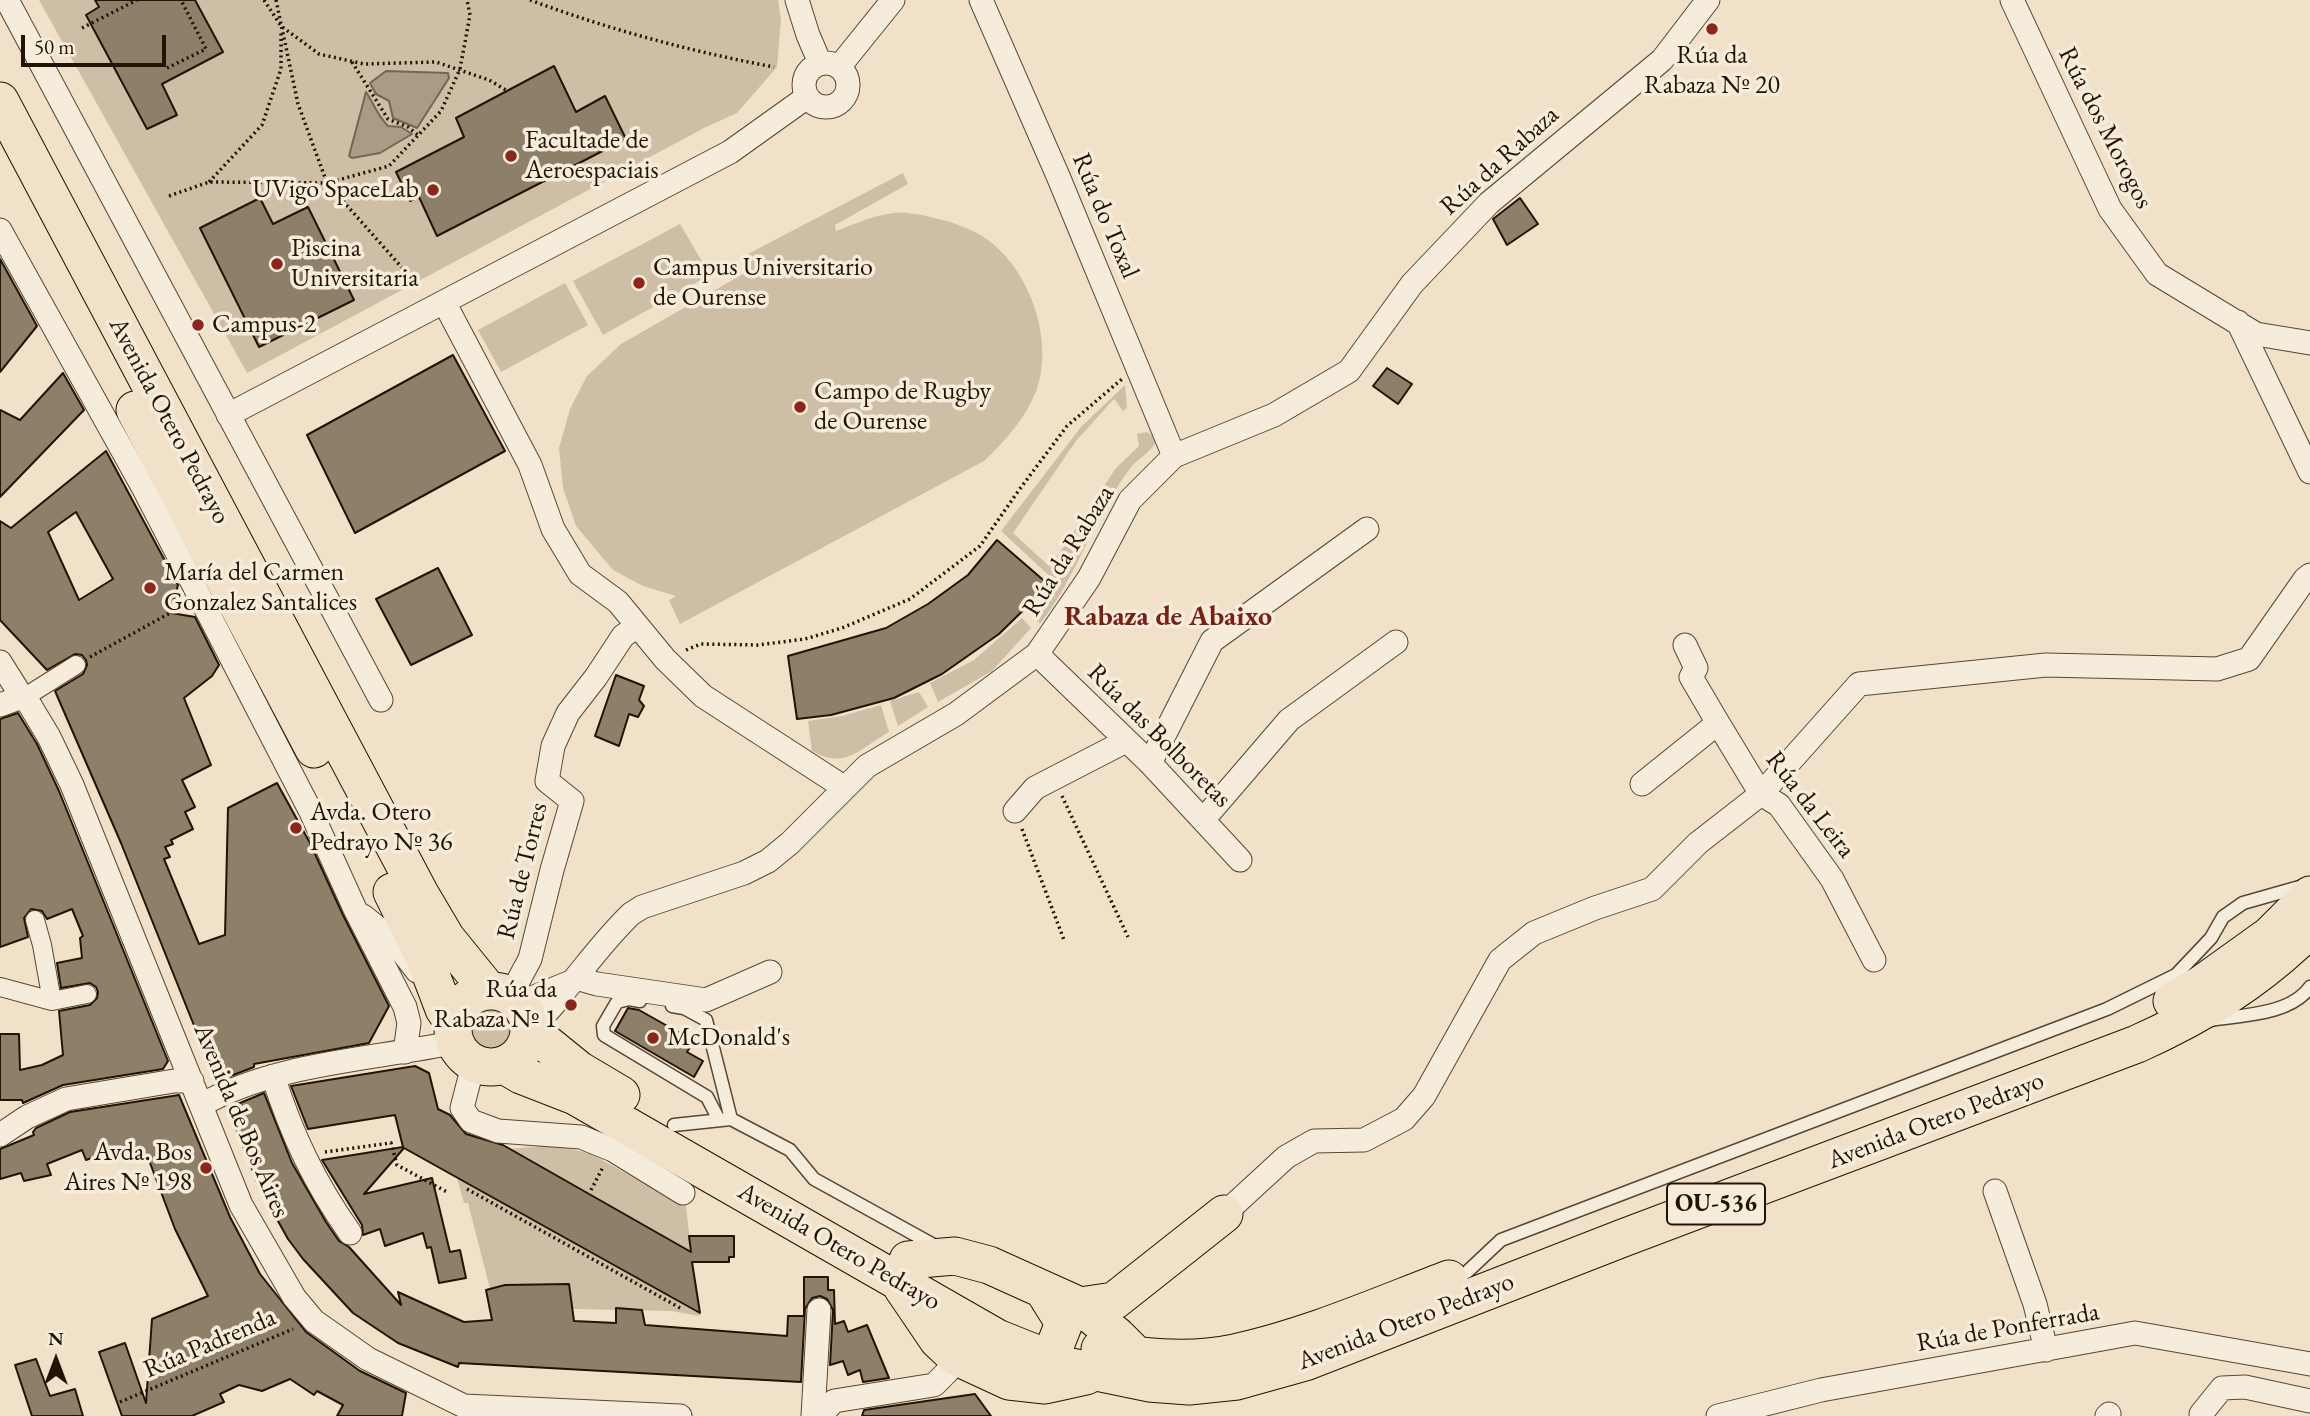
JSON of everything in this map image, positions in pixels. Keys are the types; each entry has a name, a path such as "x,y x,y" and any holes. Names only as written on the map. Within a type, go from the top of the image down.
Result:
{"main road":[{"name":"Avenida Otero Pedrayo","path":"0,101 420,894 446,938 542,1040 579,1070 674,1125 903,1270"},
{"name":"Avenida Otero Pedrayo","path":"0,153 191,519 397,902 435,983 444,1009 472,1048 521,1074 575,1097 903,1270"},
{"name":"Avenida Otero Pedrayo","path":"956,1302 997,1338 1054,1349 1099,1373 1149,1383 1187,1372 1232,1353 1293,1337 2014,1068 2160,1009 2215,955 2270,935 2301,912"},
{"name":"Avenida Otero Pedrayo","path":"1054,1349 1078,1345 1127,1346 1187,1372 1237,1381 1305,1362 1623,1238 2051,1078 2182,1024 2244,986 2275,962 2301,912"},
{"path":"472,997 515,1010 522,1053 472,1048 464,1002 472,997"},
{"path":"1080,1306 1114,1301 1224,1214"},
{"path":"903,1270 956,1302 1044,1291 1080,1306 1127,1346 1224,1214"},
{"path":"903,1270 956,1302 1009,1381 1045,1385 1099,1373"},
{"path":"1009,1381 1054,1349 1064,1323 1044,1291"}],"street":[{"path":"6,0 381,700"},
{"path":"797,0 808,35 830,65 847,78 844,99 832,107 818,106 807,97 803,87 805,77 811,68 830,65 893,0"},
{"name":"Rúa do Toxal","path":"981,0 1058,176 1174,456"},
{"name":"Rúa da Rabaza","path":"574,980 631,914 642,907 744,873 768,860 790,844 867,766 956,714 1037,654 1089,578 1130,500 1174,456 1275,415 1349,371 1412,284 1489,203 1662,60 1707,0"},
{"name":"Rúa dos Morogos","path":"2012,0 2110,209 2157,274 2256,334 2310,344"},
{"path":"228,415 730,152 807,97"},
{"name":"Avenida Otero Pedrayo","path":"0,230 144,489 311,812 355,909 405,1007 409,1023 405,1052"},
{"path":"444,302 530,465 553,528 580,574 618,602 665,659 704,695 845,788"},
{"path":"2238,322 2310,472"},
{"path":"1150,763 1212,641 1367,528"},
{"path":"1224,1214 1286,1157 1314,1141 1364,1140 1404,1119 1424,1097 1500,960 1534,933 1595,908 1652,889 1698,842 1761,794 1859,684 2046,665 2217,669 2249,659 2310,575"},
{"name":"Rúa de Torres","path":"515,1010 572,801 547,781 553,746 568,713 623,636 636,627"},
{"path":"1203,820 1289,720 1396,642"},
{"name":"Rúa da Leira","path":"1685,645 1695,661 1696,668 1691,677 1717,723 1761,794 1779,806 1832,879 1874,960"},
{"name":"Rúa das Bolboretas","path":"1037,654 1150,763 1240,860"},
{"name":"Avenida de Bos Aires","path":"0,662 50,737 72,785 241,1205 294,1297 314,1321 368,1359 455,1411 680,1416"},
{"path":"0,705 24,697 76,665"},
{"path":"1642,785 1717,723"},
{"path":"1015,811 1035,788 1126,741"},
{"name":"Avenida Otero Pedrayo","path":"355,909 393,940 417,971 435,983"},
{"path":"35,920 52,1001"},
{"path":"515,1010 531,998 574,980 706,1000 770,972"},
{"path":"0,987 52,1001 86,994"},
{"path":"201,1105 223,1092 273,1076 405,1052 472,1048 470,1077 462,1108 471,1121 498,1131 580,1138 613,1150 683,1193"},
{"path":"273,1076 302,1156 323,1196 350,1233"},
{"path":"0,1135 27,1117 66,1099 174,1081 192,1081"},
{"path":"1995,1191 2035,1304 2046,1349"},
{"path":"820,1416 834,1401 934,1385 948,1371 956,1302"},
{"path":"813,1416 819,1310"},
{"name":"Rúa de Ponferrada","path":"1718,1416 1821,1390 2135,1333 2310,1364"},
{"path":"2201,1414 2222,1388 2245,1387 2310,1401"}],"lane":[{"path":"2182,1024 2263,1012 2297,1000 2310,988"},
{"path":"725,1120 706,1020 684,1007 629,999 617,1002 603,1026 604,1035 706,1097 725,1120 790,1150 814,1179 956,1302"},
{"path":"674,1125 725,1120"}],"path":[{"path":"82,28 137,0"},
{"path":"167,68 206,49 181,0"},
{"path":"264,0 281,26 319,54 364,64 436,62 489,80 506,90"},
{"path":"276,0 298,104 327,183 412,279"},
{"path":"169,196 209,182 327,183 389,166 441,111 460,69 470,15 467,0"},
{"path":"530,0 602,26 702,53 774,67"},
{"path":"209,182 262,125 281,69 281,26"},
{"path":"352,62 388,119 408,127 418,135"},
{"path":"665,659 701,644 758,645 805,639 842,628 909,600 980,546 1018,490 1067,426 1112,386 1138,368"},
{"path":"76,665 199,597"},
{"path":"1054,778 1128,937"},
{"path":"1015,811 1063,940"},
{"path":"302,1156 391,1143 397,1166 447,1192"},
{"path":"467,1189 682,1309"},
{"name":"Rúa Padrenda","path":"120,1402 314,1321"}],"shaded area":[{"path":"39,0 778,0 781,20 777,67 737,113 704,128 247,373"},
{"path":"386,71 448,73 449,78 417,128 393,118 389,101 376,94 370,83"},
{"path":"366,92 388,126 401,127 412,134 380,153 352,158 349,156"},
{"path":"903,173 908,184 835,225 836,231 881,215 905,213 955,224 988,240 1016,269 1035,307 1042,349 1041,370 1032,400 1015,428 984,461 680,624 669,600 676,596 643,586 613,570 576,526 563,488 559,448 570,409 587,376 621,344 750,270 744,256"},
{"path":"680,224 710,275 603,335 573,281"},
{"path":"565,283 588,325 501,372 478,330"},
{"path":"1125,385 1127,408 1123,411 1114,399 1076,441 1013,533 1050,567 1116,468 1139,446 1137,434 1147,432 1157,439 1116,488 1064,587 1040,624 1030,612 1057,583 1001,531 1081,427"},
{"path":"1022,618 1031,628 992,671 938,702 930,683 974,660"},
{"path":"919,692 928,707 898,726 890,701"},
{"path":"881,705 889,732 843,758 824,756 812,751 808,721 842,716"},
{"path":"492,1006 508,1013 515,1029 508,1045 492,1052 476,1045 469,1029 476,1013"},
{"path":"564,1147 591,1154 686,1206 691,1252 509,1149"},
{"path":"457,1178 689,1307 699,1305 700,1316 671,1311 572,1309 568,1284 505,1285 490,1289 468,1203 464,1203"}],"building":[{"path":"95,0 195,0 223,52 162,84 177,115 147,129 86,15 99,7"},
{"name":"Facultade de Aeroespaciais","path":"554,66 576,112 605,96 626,139 437,236 419,197 410,201 396,172 464,137 456,118"},
{"name":"Piscina Universitaria","path":"260,198 273,224 308,207 354,300 259,347 200,228"},
{"path":"1520,198 1538,224 1507,245 1493,219"},
{"path":"0,259 37,326 0,372"},
{"path":"453,355 505,451 355,533 307,435"},
{"path":"1387,368 1412,384 1398,404 1373,386"},
{"path":"63,373 84,410 0,497 0,410 20,420"},
{"path":"106,451 178,585 171,613 195,617 219,665 212,676 184,698 211,765 182,780 195,807 185,812 193,829 171,840 173,844 165,847 170,857 164,859 199,944 225,935 228,808 277,783 310,843 389,1006 369,1043 254,1064 254,1067 228,1077 211,1068 121,843 55,691 83,674 86,660 82,655 75,654 47,670 0,620 0,521 11,528","holes":["76,512 113,579 79,600 48,532"]},
{"path":"997,540 1049,585 999,634 942,674 894,698 831,715 797,719 788,656 886,628 928,604 968,575"},
{"path":"438,568 472,635 411,665 376,599"},
{"path":"616,675 644,686 639,700 644,706 638,717 629,714 619,746 595,736"},
{"path":"18,713 37,744 59,791 168,1061 163,1069 63,1085 23,1103 22,1100 0,1100 0,1034 19,1034 20,1070 42,1065 63,1055 59,1011 90,1005 97,998 98,992 90,983 61,988 57,963 82,958 80,938 83,936 72,909 47,919 42,911 31,909 24,918 28,937 0,947 0,719"},
{"name":"McDonald's","path":"628,1008 639,1010 694,1041 687,1052 703,1061 694,1077 615,1031"},
{"path":"415,1066 429,1073 438,1109 450,1115 466,1134 503,1145 691,1252 689,1236 734,1236 734,1257 729,1257 729,1262 692,1262 700,1313 404,1148 364,1194 432,1178 450,1252 460,1250 466,1278 439,1283 431,1247 427,1248 423,1233 385,1246 380,1229 363,1235 362,1225 322,1160 403,1147 395,1115 308,1129 291,1086"},
{"path":"264,1093 292,1163 326,1222 339,1241 349,1247 401,1305 398,1292 464,1322 492,1320 486,1290 505,1285 569,1284 574,1321 616,1323 616,1308 642,1310 645,1325 787,1336 788,1316 804,1316 804,1277 828,1277 828,1290 834,1290 835,1324 844,1321 848,1332 867,1325 889,1378 863,1382 860,1370 848,1375 843,1361 830,1365 833,1310 827,1299 820,1296 812,1298 805,1309 801,1382 459,1363 458,1367 398,1343 353,1313 303,1259 288,1239 259,1187 228,1108"},
{"path":"179,1095 230,1217 260,1274 306,1332 360,1371 406,1393 402,1416 337,1416 343,1405 317,1391 314,1395 290,1379 262,1391 239,1385 220,1394 224,1402 192,1416 122,1416 99,1352 125,1343 146,1403 152,1319 208,1296 175,1229 147,1155 114,1159 111,1151 86,1160 82,1150 47,1164 51,1175 24,1181 21,1173 0,1179 0,1149 34,1135 36,1128 70,1112"},
{"path":"36,1359 50,1396 75,1389 83,1416 32,1416 15,1365"},
{"path":"975,1394 991,1416 862,1416 864,1410"}],"place":[{"name":"Rúa da Rabaza Nº 20","path":"1712,29"},
{"name":"Facultade de Aeroespaciais","path":"511,156"},
{"name":"UVigo SpaceLab","path":"433,190"},
{"name":"Piscina Universitaria","path":"277,264"},
{"name":"Campus Universitario de Ourense","path":"639,283"},
{"name":"Campus-2","path":"198,325"},
{"name":"Campo de Rugby de Ourense","path":"800,407"},
{"name":"María del Carmen Gonzalez Santalices","path":"150,588"},
{"name":"Avda. Otero Pedrayo Nº 36","path":"296,828"},
{"name":"Rúa da Rabaza Nº 1","path":"571,1005"},
{"name":"McDonald's","path":"653,1038"},
{"name":"Avda. Bos Aires Nº 198","path":"206,1168"}],"district":[{"name":"Rabaza de Abaixo","path":"1168,617"}]}
